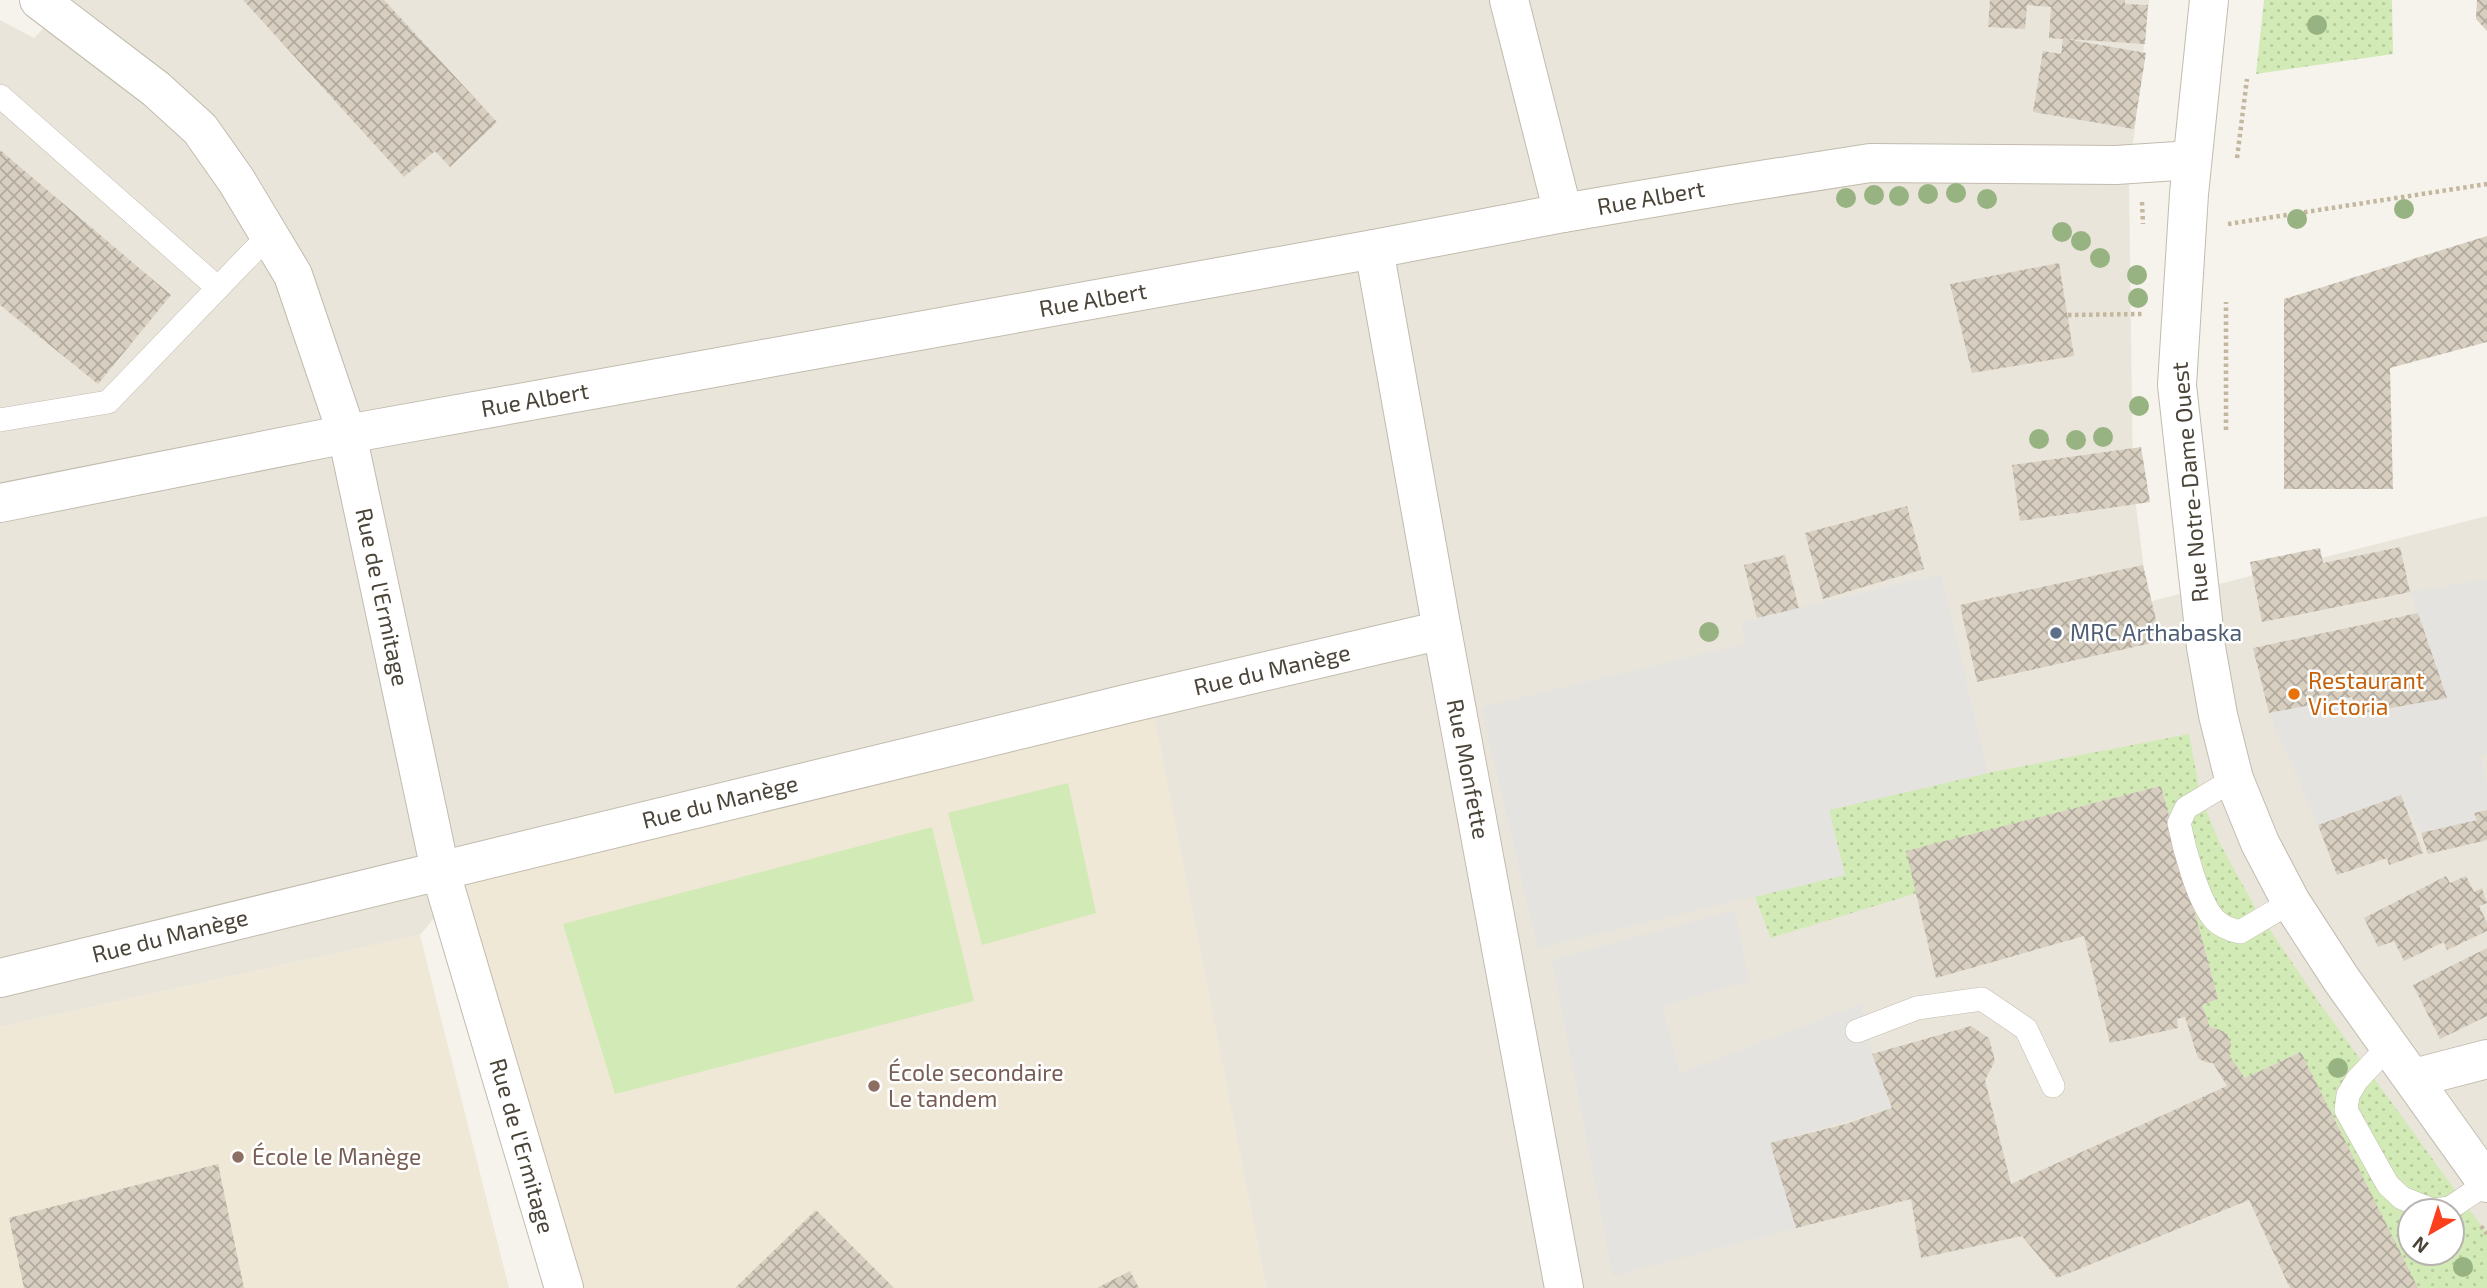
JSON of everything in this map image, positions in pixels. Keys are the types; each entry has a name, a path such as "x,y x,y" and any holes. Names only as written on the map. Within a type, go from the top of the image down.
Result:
{"street":[{"name":"Rue de l'Ermitage","path":"39,0 156,89 200,129 236,180 293,275 347,434 440,870 564,1288"},
{"path":"1509,0 1563,213"},
{"name":"Rue Notre-Dame Ouest","path":"2209,0 2192,160 2177,385 2206,647 2218,715 2234,779 2260,843 2291,902 2341,979 2487,1183"},
{"name":"Rue Albert","path":"0,503 347,434 1563,213 1870,163 2116,165 2192,160"},
{"name":"Rue Monfette","path":"1374,249 1564,1288"},
{"name":"Rue du Manège","path":"0,978 1442,630"},
{"path":"2414,1079 2487,1059"}],"lane":[{"path":"0,96 218,288"},
{"path":"0,420 108,402 269,235"},
{"path":"2234,779 2186,808 2179,823 2196,883 2215,920 2228,929 2240,932 2291,902"},
{"path":"1857,1031 1917,1008 1982,999 2026,1029 2053,1086"},
{"path":"2389,1046 2357,1080 2348,1096 2346,1110 2388,1185 2402,1198 2432,1210 2450,1208 2487,1183"}],"path":[{"path":"2236,167 2247,79"},
{"path":"2228,215 2227,224 2487,184"},
{"name":"Rue Notre-Dame Ouest","path":"2226,292 2226,440"},
{"path":"2068,315 2146,314"}],"shaded area":[{"path":"71,0 2149,0 2129,181 2133,481 2148,602 2487,516 2487,1288 1266,1288 1153,712 463,884 420,935 0,1027 0,20 34,38"},
{"path":"1941,574 1988,773 1829,810 1845,875 1538,948 1481,707 1745,644 1741,622"},
{"path":"2487,579 2487,754 2481,756 2487,783 2487,810 2475,813 2477,820 2421,833 2401,795 2318,825 2269,713 2352,697 2357,714 2446,698 2410,592"},
{"name":"École secondaire Le tandem","path":"1153,711 1266,1288 580,1288 463,885"},
{"path":"1735,910 1749,981 1662,1006 1680,1073 1862,1004 1872,1054 1892,1108 1770,1143 1796,1228 1613,1276 1552,960"},
{"name":"École le Manège","path":"420,935 509,1288 0,1288 0,1027"}],"green space":[{"path":"2264,0 2392,0 2393,54 2256,74"},
{"path":"2189,734 2201,798 2220,844 2256,909 2320,1004 2460,1197 2396,1197 2396,1245 2301,1052 2245,1078 2229,1055 2226,1036 2220,1030 2210,1027 2202,1005 2218,999 2161,786 1907,851 1917,893 1771,938 1755,897 1844,875 1829,810 1988,773"},
{"path":"1068,783 1096,913 982,945 948,813"},
{"path":"932,827 974,1001 615,1094 563,924"},
{"path":"2466,1205 2487,1234 2487,1288 2417,1288 2407,1267 2466,1267"}],"building":[{"path":"243,0 384,0 497,122 450,167 435,151 404,177"},
{"path":"1990,0 2125,0 2125,4 2148,5 2145,44 2066,39 2146,53 2134,129 2033,112 2043,51 2061,54 2063,39 2049,38 2051,7 2027,5 2025,29 1988,27"},
{"path":"2477,0 2487,0 2487,31 2476,19"},
{"path":"0,150 171,295 98,384 0,305"},
{"path":"2487,236 2487,342 2390,368 2393,489 2284,489 2284,299"},
{"path":"2059,263 2074,356 1972,373 1950,284"},
{"path":"2141,447 2150,502 2020,521 2012,465"},
{"path":"1907,506 1924,569 1823,599 1805,533"},
{"path":"2400,547 2410,592 2262,622 2250,562 2320,548 2323,563"},
{"path":"1785,555 1799,608 1757,618 1744,565"},
{"path":"2143,565 2161,641 1977,682 1960,605"},
{"path":"2418,613 2447,698 2357,714 2352,697 2269,713 2253,648"},
{"path":"2161,786 2218,999 2202,1005 2210,1027 2227,1034 2231,1044 2229,1055 2245,1078 2301,1052 2396,1244 2396,1267 2408,1267 2418,1288 2290,1288 2249,1200 2057,1278 2022,1236 1921,1258 1911,1199 1796,1228 1770,1143 1846,1124 1892,1108 1872,1054 1971,1026 1989,1038 1995,1061 1985,1080 2011,1184 2227,1086 2213,1063 2198,1058 2185,1017 2177,1019 2178,1028 2110,1043 2084,936 1936,978 1906,851"},
{"path":"2401,795 2423,853 2389,865 2387,858 2337,875 2318,825"},
{"path":"2487,810 2487,840 2428,854 2421,833 2477,820 2474,813"},
{"path":"2446,876 2450,883 2466,876 2474,892 2482,888 2487,903 2479,906 2487,923 2487,931 2447,950 2444,942 2404,961 2394,941 2378,947 2364,918"},
{"path":"2487,948 2487,1016 2440,1039 2413,985"},
{"path":"218,1164 244,1288 24,1288 9,1218"},
{"path":"816,1210 894,1288 735,1288"},
{"path":"1130,1271 1139,1288 1097,1288"}],"place":[{"name":"MRC Arthabaska","path":"2056,633"},
{"name":"Restaurant Victoria","path":"2294,694"},
{"name":"École secondaire Le tandem","path":"874,1086"},
{"name":"École le Manège","path":"238,1157"}]}
